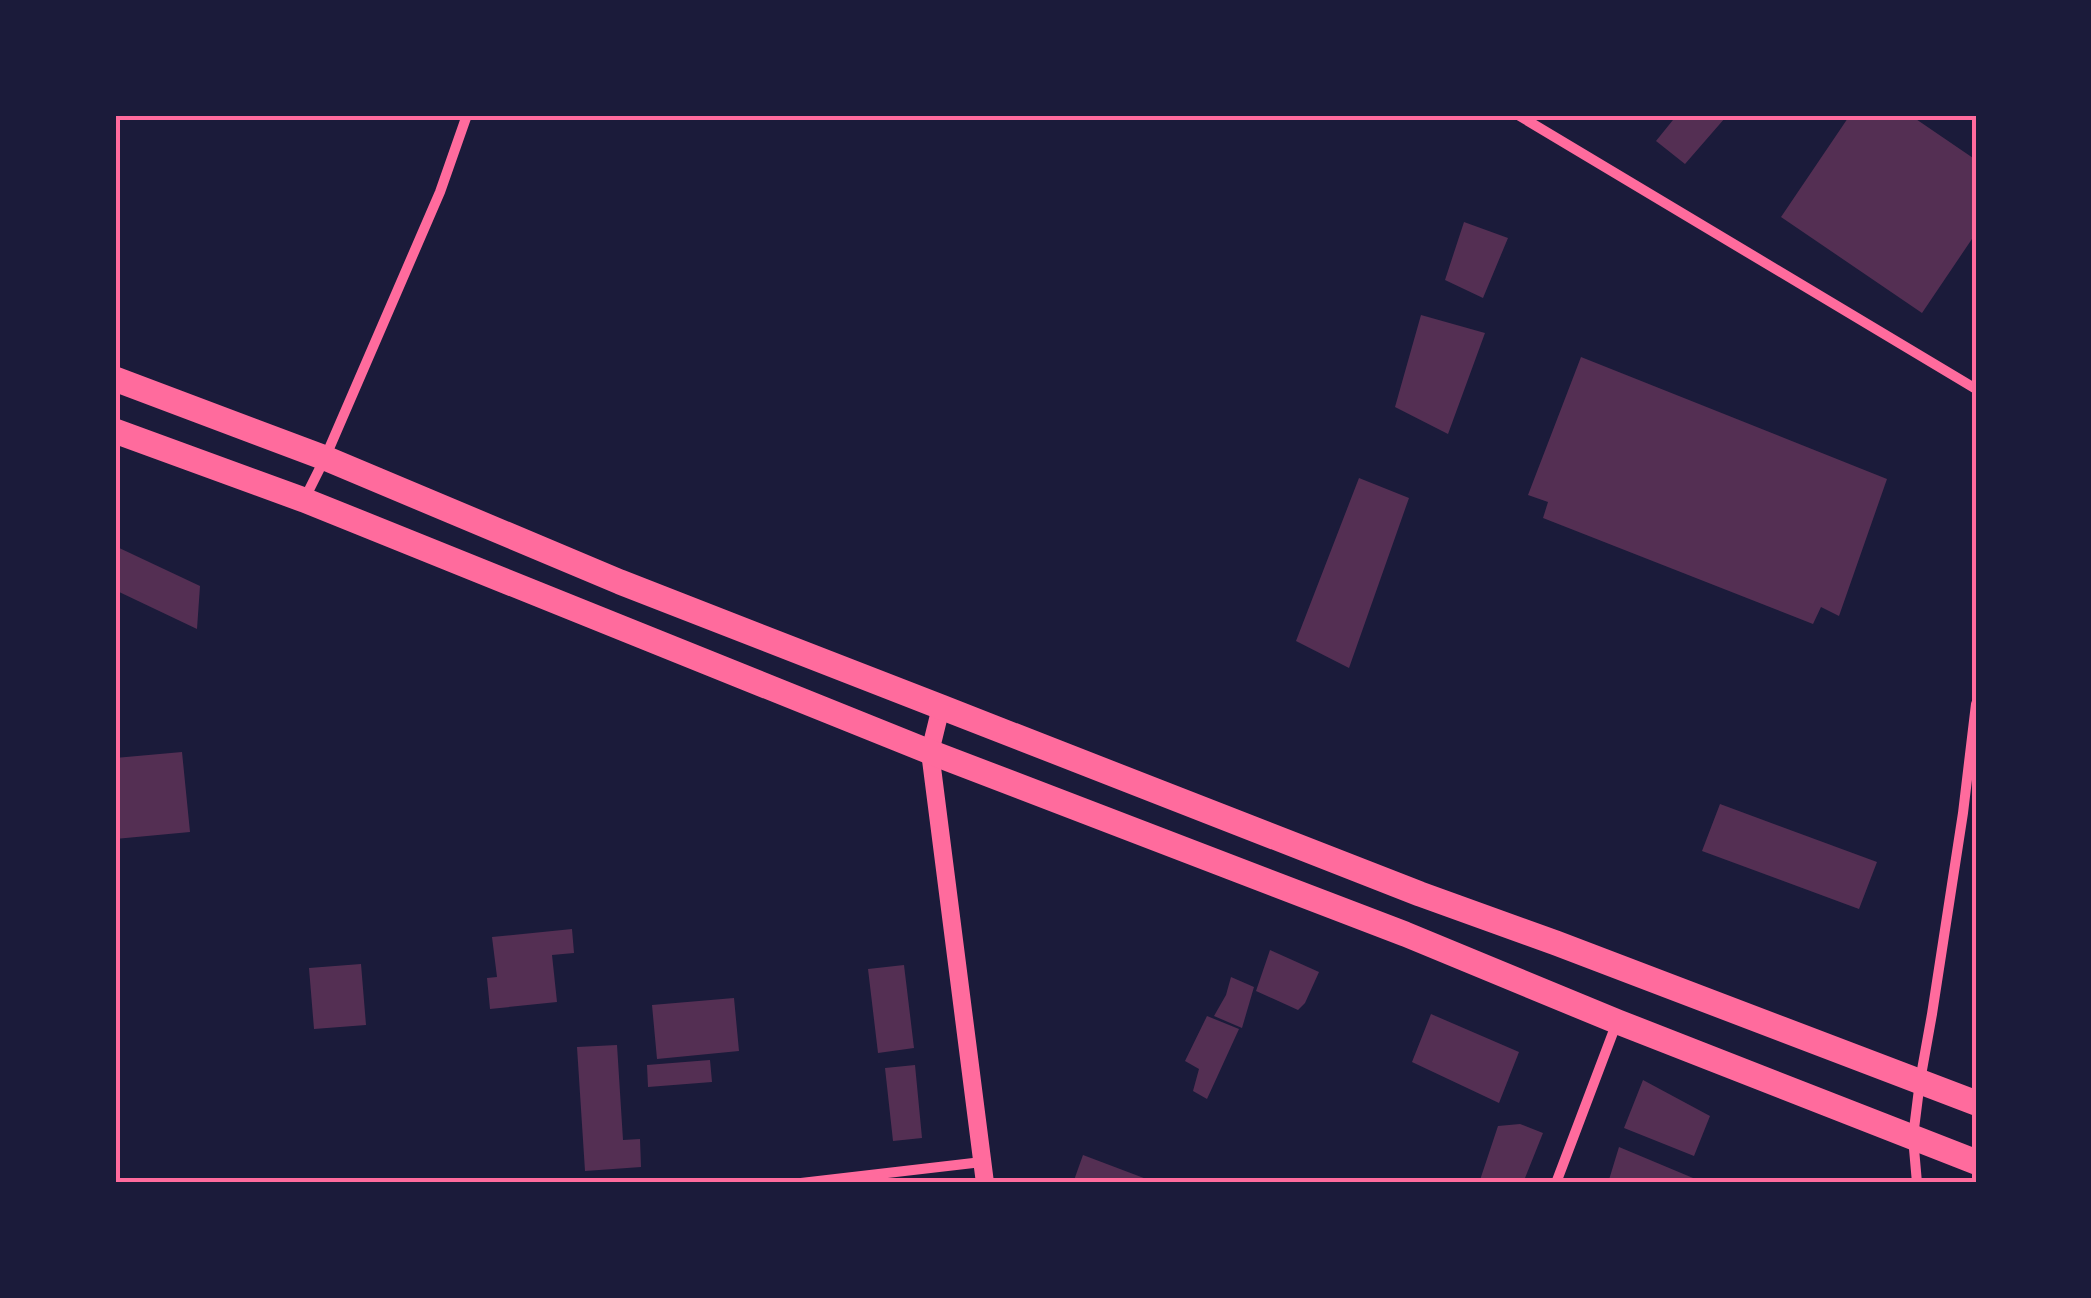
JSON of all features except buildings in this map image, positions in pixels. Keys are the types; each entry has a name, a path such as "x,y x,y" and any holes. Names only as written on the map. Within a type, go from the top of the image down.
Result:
{"main road":[{"path":"115,379 326,458 620,582 1420,894 1976,1103"},
{"path":"115,431 304,500 930,752 1405,934 1976,1162"}],"street":[{"path":"304,500 326,458 440,192 467,115"},
{"path":"1518,115 1976,389"},
{"path":"1917,1183 1913,1138 1920,1081 1963,814 1976,704"},
{"path":"941,707 930,752 985,1183"},
{"path":"1556,1183 1618,1022"},
{"path":"801,1183 982,1162"}]}
